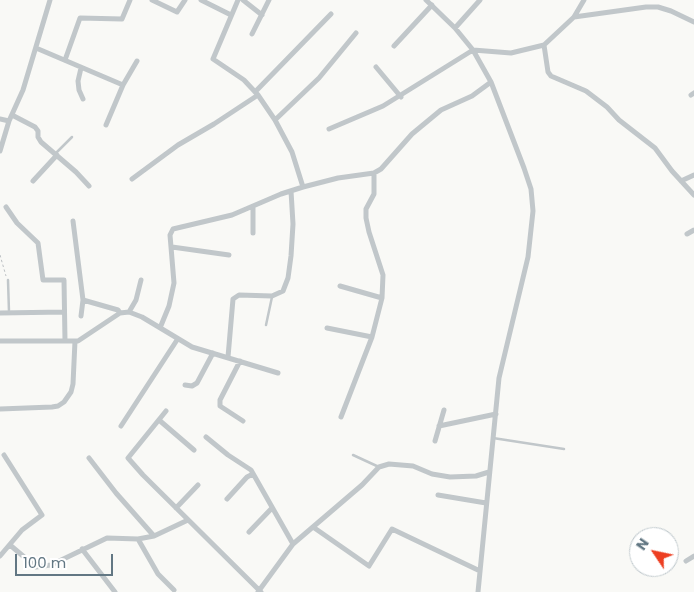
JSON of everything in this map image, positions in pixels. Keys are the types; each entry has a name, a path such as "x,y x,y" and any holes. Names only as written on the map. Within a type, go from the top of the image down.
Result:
{"street":[{"path":"0,151 9,121 23,90 50,0"},
{"path":"65,60 80,18 122,19 130,0"},
{"path":"152,0 177,12 185,0"},
{"path":"201,0 231,16"},
{"path":"238,0 213,60 244,80 275,120 292,152 303,187"},
{"path":"243,0 262,15"},
{"path":"252,34 269,0"},
{"path":"426,0 456,28 491,82 524,168 530,189 533,211 528,257 499,378 478,592"},
{"path":"456,28 480,0"},
{"path":"329,129 383,106 472,50 511,53 544,45 574,17 584,0"},
{"path":"394,46 432,5"},
{"path":"574,17 658,7 694,22"},
{"path":"132,179 256,94 331,14"},
{"path":"275,120 319,78 356,33"},
{"path":"544,45 548,72 551,76 586,91 607,107 619,120 655,148 694,195"},
{"path":"36,48 123,85"},
{"path":"106,125 123,85 137,60"},
{"path":"376,67 401,96"},
{"path":"81,68 78,81 83,99"},
{"path":"160,328 169,306 174,283 170,235 173,229 223,218 303,187 338,178 374,173 381,169 412,134 441,110 472,96 491,82"},
{"path":"12,114 35,127 38,131 38,137 89,186"},
{"path":"0,119 9,121"},
{"path":"33,181 56,155"},
{"path":"341,417 372,337 382,298 383,275 366,218 366,209 374,194 374,173"},
{"path":"681,181 694,175"},
{"path":"228,357 233,299 239,295 272,296 284,291 291,256 291,191"},
{"path":"6,207 17,223 38,243 42,280 64,280 65,341"},
{"path":"253,207 254,233"},
{"path":"73,221 83,300 81,316"},
{"path":"687,234 694,230"},
{"path":"172,247 228,255"},
{"path":"129,312 136,300 141,280"},
{"path":"340,286 382,298"},
{"path":"83,300 118,310 120,313"},
{"path":"0,313 64,312"},
{"path":"0,341 75,341 84,338 120,313 129,312 142,317 177,340 192,347 278,374"},
{"path":"327,328 372,337"},
{"path":"121,426 177,340"},
{"path":"0,409 52,407 64,402 72,384 75,341"},
{"path":"185,385 192,386 197,383 213,353"},
{"path":"240,361 220,400 220,406 243,421"},
{"path":"435,441 444,410"},
{"path":"166,411 128,458 260,591 293,544 379,468 390,464 414,466 432,474 450,477 476,476 489,472"},
{"path":"439,426 496,414"},
{"path":"159,420 194,450"},
{"path":"206,437 228,455 251,470 293,544"},
{"path":"0,556 22,530 42,515 4,455"},
{"path":"89,458 116,493 154,536"},
{"path":"227,499 247,476 253,474"},
{"path":"176,508 198,484"},
{"path":"438,495 486,503"},
{"path":"249,532 272,508"},
{"path":"10,545 36,567 51,565 108,538 138,539 154,536 188,520"},
{"path":"313,527 369,566 392,529 480,571"},
{"path":"138,539 158,574 174,590"},
{"path":"82,549 115,592"},
{"path":"686,561 694,556"}],"lane":[{"path":"56,155 72,137"},
{"path":"8,280 9,313"},
{"path":"266,325 272,296"},
{"path":"493,438 564,449"},
{"path":"353,455 379,468"}],"path":[{"path":"0,256 8,280"}]}
